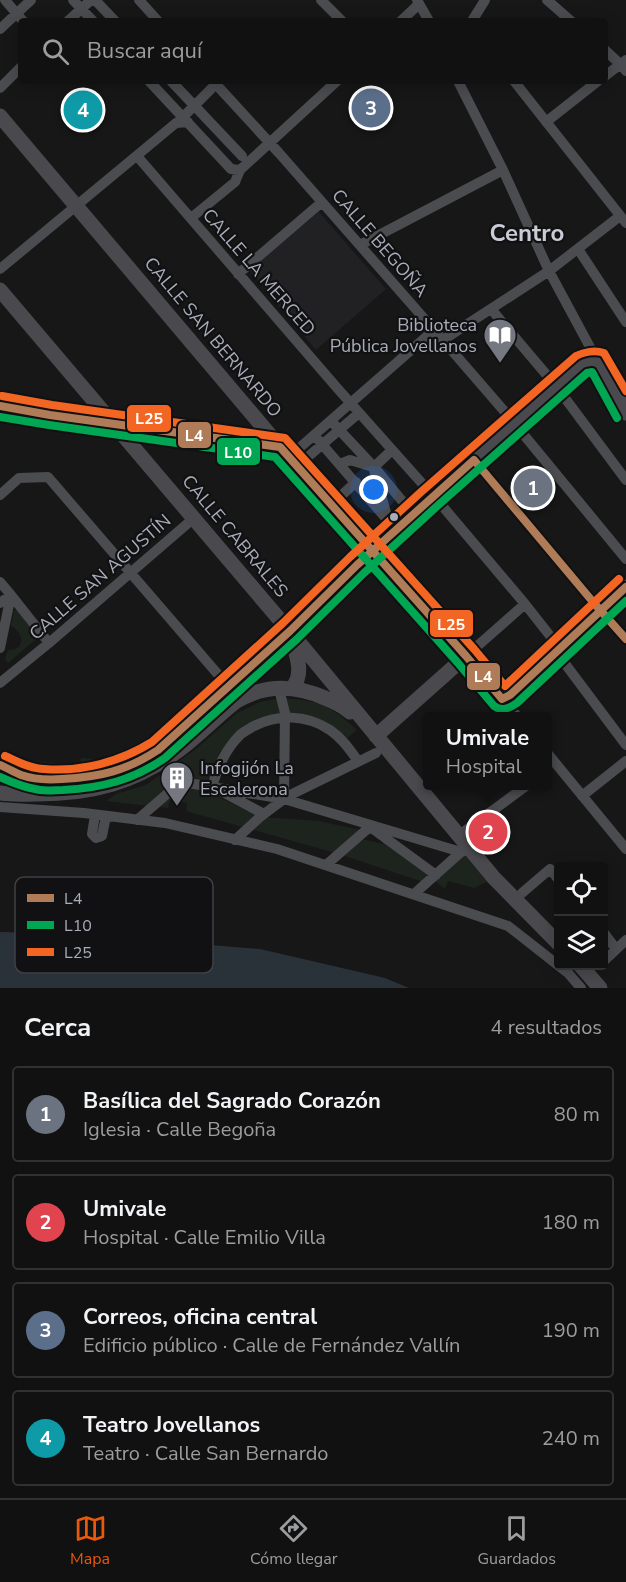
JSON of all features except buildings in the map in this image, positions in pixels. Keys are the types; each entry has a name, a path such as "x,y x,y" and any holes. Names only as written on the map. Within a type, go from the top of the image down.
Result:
{"street":[{"path":"5,0 20,17 31,0"},
{"path":"70,18 77,4 93,0 112,18"},
{"path":"139,0 155,18"},
{"path":"321,0 339,18"},
{"path":"474,18 485,0"},
{"path":"547,0 568,18"},
{"path":"404,18 418,2 427,18"},
{"path":"77,4 90,18"},
{"path":"0,29 18,18"},
{"path":"608,52 624,65 608,74"},
{"path":"0,88 18,70"},
{"path":"151,84 182,121 231,169 240,170"},
{"path":"174,84 242,156"},
{"path":"0,269 182,121 212,84"},
{"name":"CALLE BEGOÑA","path":"216,84 443,340 626,559"},
{"path":"191,218 235,182 240,170 334,84"},
{"path":"460,84 549,271 626,413"},
{"path":"443,340 549,271 623,219 515,84"},
{"path":"546,122 594,84"},
{"name":"CALLE SAN BERNARDO","path":"0,116 285,452 513,712"},
{"name":"CALLE LA MERCED","path":"137,156 525,604 551,637 563,661 626,745"},
{"path":"360,245 503,170"},
{"path":"238,274 321,202"},
{"path":"578,249 626,322"},
{"name":"CALLE CABRALES","path":"0,290 290,631 458,836 465,850 554,939"},
{"path":"490,309 556,386 625,476"},
{"path":"3,410 159,429 285,452 314,435 434,330"},
{"path":"0,765 21,775 42,780 88,778 117,771 158,750 290,631 373,551 392,525 409,509 433,496 582,364 598,362"},
{"path":"310,455 359,413"},
{"path":"331,421 409,509"},
{"path":"314,435 392,525"},
{"path":"374,467 392,450"},
{"path":"340,464 351,460 374,467"},
{"path":"474,460 626,639"},
{"path":"374,467 392,525"},
{"path":"0,495 20,478 48,477 228,686"},
{"path":"356,482 409,509"},
{"path":"343,494 356,482"},
{"name":"CALLE SAN AGUSTÍN","path":"0,683 50,643 194,518"},
{"path":"0,582 50,643"},
{"path":"502,699 510,695 626,586"},
{"path":"0,587 11,595"},
{"path":"0,603 11,595 25,592"},
{"path":"0,641 11,595"},
{"path":"0,793 51,794 86,791 112,785 145,771 170,756 235,702 244,696 260,691 286,688 314,693 343,705 376,736 525,604"},
{"path":"286,688 297,682 300,669 290,631"},
{"path":"284,798 286,688"},
{"path":"210,787 219,764 241,733 262,722 285,715 326,728 342,741 358,761"},
{"path":"235,840 284,798 376,753"},
{"path":"582,796 626,760"},
{"path":"552,764 626,849"},
{"path":"137,820 175,787 188,783 284,798 369,827 465,850"},
{"path":"210,787 262,815"},
{"path":"458,836 521,790"},
{"path":"0,807 165,823 277,849 507,926 568,973 581,988"},
{"path":"326,865 369,827"},
{"path":"369,827 436,875"},
{"path":"414,894 465,850"},
{"path":"522,893 550,869 554,874"},
{"path":"608,939 616,949"},
{"path":"608,956 626,940"},
{"path":"590,970 600,988"}],"shaded area":[{"path":"319,212 386,289 316,350 249,270"},
{"path":"14,610 22,610 42,634 8,663 5,659 8,650 18,648 21,641 19,633 11,626"},
{"path":"281,698 305,700 323,705 357,730 346,739 277,714 261,717 229,741 220,752 211,774 208,792 260,817 319,821 365,831 362,839 383,844 384,840 436,875 469,848 494,878 474,888 448,881 445,889 435,881 426,883 339,854 186,811 187,803 170,800 168,808 106,801 116,794 146,785 196,749 237,713 260,702"},
{"path":"81,758 96,759 95,765 103,766 103,770 49,774 29,771 4,759 80,765"},
{"path":"0,932 15,932 15,973 213,973 213,945 260,949 385,978 409,988 0,988"}],"transit line":[{"name":"L25","path":"5,756 39,769 72,769 114,760 152,742 283,623 421,492 576,356 590,352 604,353 626,391"},
{"name":"L10","path":"0,777 40,790 77,789 117,782 153,766 165,758 297,639 364,573 587,373 592,372 617,418"},
{"name":"L25","path":"2,396 285,438 505,686 619,579"},
{"name":"L4","path":"0,406 280,447 502,699 510,695 626,587"},
{"name":"L10","path":"0,417 275,457 494,706 500,709 509,708 517,703 626,601"},
{"name":"L4","path":"0,765 31,778 76,778 124,768 158,750 474,460 626,639"}],"place":[{"name":"Correos, oficina central","path":"371,108"},
{"name":"Teatro Jovellanos","path":"83,110"},
{"name":"Biblioteca Pública Jovellanos","path":"500,364"},
{"name":"Basílica del Sagrado Corazón","path":"533,488"},
{"name":"Infogijón La Escalerona","path":"177,807"},
{"name":"Umivale","path":"488,832"}],"district":[{"name":"Centro","path":"527,233"}]}
